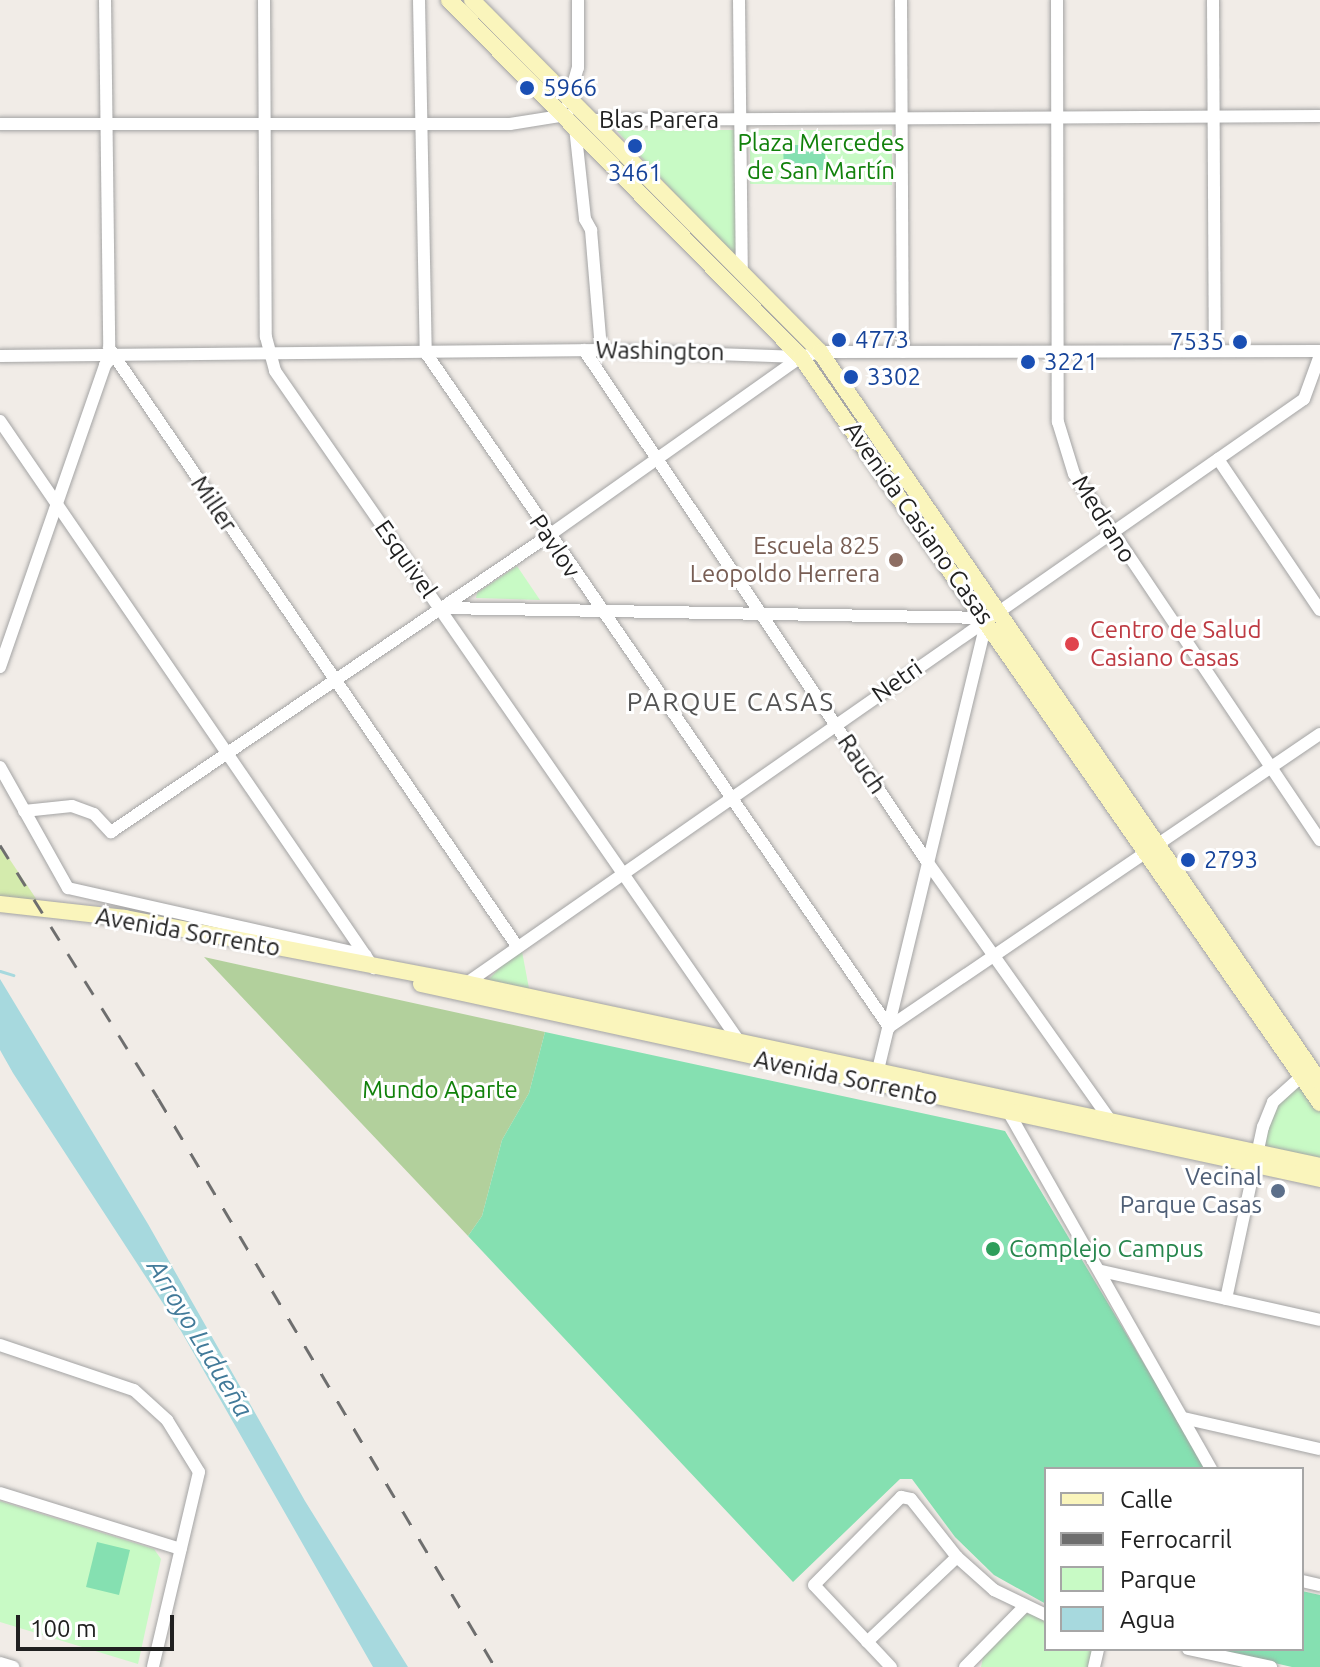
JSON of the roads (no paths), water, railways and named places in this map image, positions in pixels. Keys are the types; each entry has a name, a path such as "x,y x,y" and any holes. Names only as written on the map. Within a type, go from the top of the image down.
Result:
{"main road":[{"name":"Avenida Casiano Casas","path":"449,0 742,274 820,352 1320,1103"},
{"name":"Avenida Casiano Casas","path":"472,0 566,95 575,120 801,357 993,614"},
{"name":"Avenida Casiano Casas","path":"1152,847 1320,1082"},
{"name":"Avenida Sorrento","path":"0,904 176,927 370,962 461,989 1256,1159 1320,1179"},
{"name":"Avenida Sorrento","path":"1256,1159 1320,1166"}],"street":[{"name":"Miller","path":"105,0 109,348 332,681 517,946"},
{"name":"Esquivel","path":"264,0 266,337 275,371 622,871 740,1049"},
{"path":"419,0 426,353"},
{"path":"566,95 578,68 578,0"},
{"path":"739,0 742,274"},
{"path":"901,0 903,352"},
{"name":"Medrano","path":"1057,0 1058,422 1074,474 1267,766 1320,840"},
{"path":"1213,0 1215,351"},
{"name":"Blas Parera","path":"0,124 510,124 575,120 1320,116"},
{"path":"575,120 601,350"},
{"name":"Washington","path":"0,356 584,350 801,357 820,352 1320,353"},
{"name":"Rauch","path":"584,350 926,860 1112,1128"},
{"name":"Pavlov","path":"426,353 548,536 889,1027"},
{"name":"Netri","path":"461,989 622,871 732,799 835,724 1304,399 1320,353"},
{"path":"0,667 105,365 114,355"},
{"path":"24,811 72,806 94,814 111,832 548,536 801,357"},
{"path":"0,421 226,756 370,962"},
{"path":"1218,459 1320,610"},
{"path":"440,608 597,607 762,613 993,614 926,860 876,1078"},
{"path":"889,1027 995,958 1267,766 1320,734"},
{"path":"0,767 68,888 370,962"},
{"path":"1226,1299 1256,1159 1273,1102 1302,1076"},
{"path":"1010,1106 1210,1467"},
{"path":"1101,1271 1320,1320"},
{"path":"0,1345 134,1390 167,1420 199,1472 153,1667"},
{"path":"1183,1418 1320,1449"},
{"path":"0,1493 181,1549"},
{"path":"891,1667 814,1585 896,1500 906,1497 957,1557 1023,1608 1044,1614"},
{"path":"867,1642 957,1557"},
{"path":"968,1666 1023,1608"},
{"path":"1197,1651 1271,1667"},
{"path":"0,1663 13,1667"}],"water":[{"name":"Arroyo Ludueña","path":"0,979 148,1224 305,1501 408,1667 373,1667 181,1331 13,1073 0,1050"}],"waterway":[{"path":"0,971 13,975"}],"railway":[{"path":"0,845 158,1098 495,1667"}],"place":[{"name":"5966","path":"527,88"},
{"name":"3461","path":"635,146"},
{"name":"4773","path":"839,340"},
{"name":"7535","path":"1240,342"},
{"name":"3221","path":"1028,362"},
{"name":"3302","path":"851,377"},
{"name":"Escuela 825 Leopoldo Herrera","path":"896,560"},
{"name":"Centro de Salud Casiano Casas","path":"1072,644"},
{"name":"2793","path":"1188,860"},
{"name":"Vecinal Parque Casas","path":"1278,1191"},
{"name":"Complejo Campus","path":"993,1249"}],"district":[{"name":"PARQUE CASAS","path":"731,702"}],"park label":[{"name":"Plaza Mercedes de San Martín","path":"821,157"},
{"name":"Mundo Aparte","path":"440,1090"}]}
